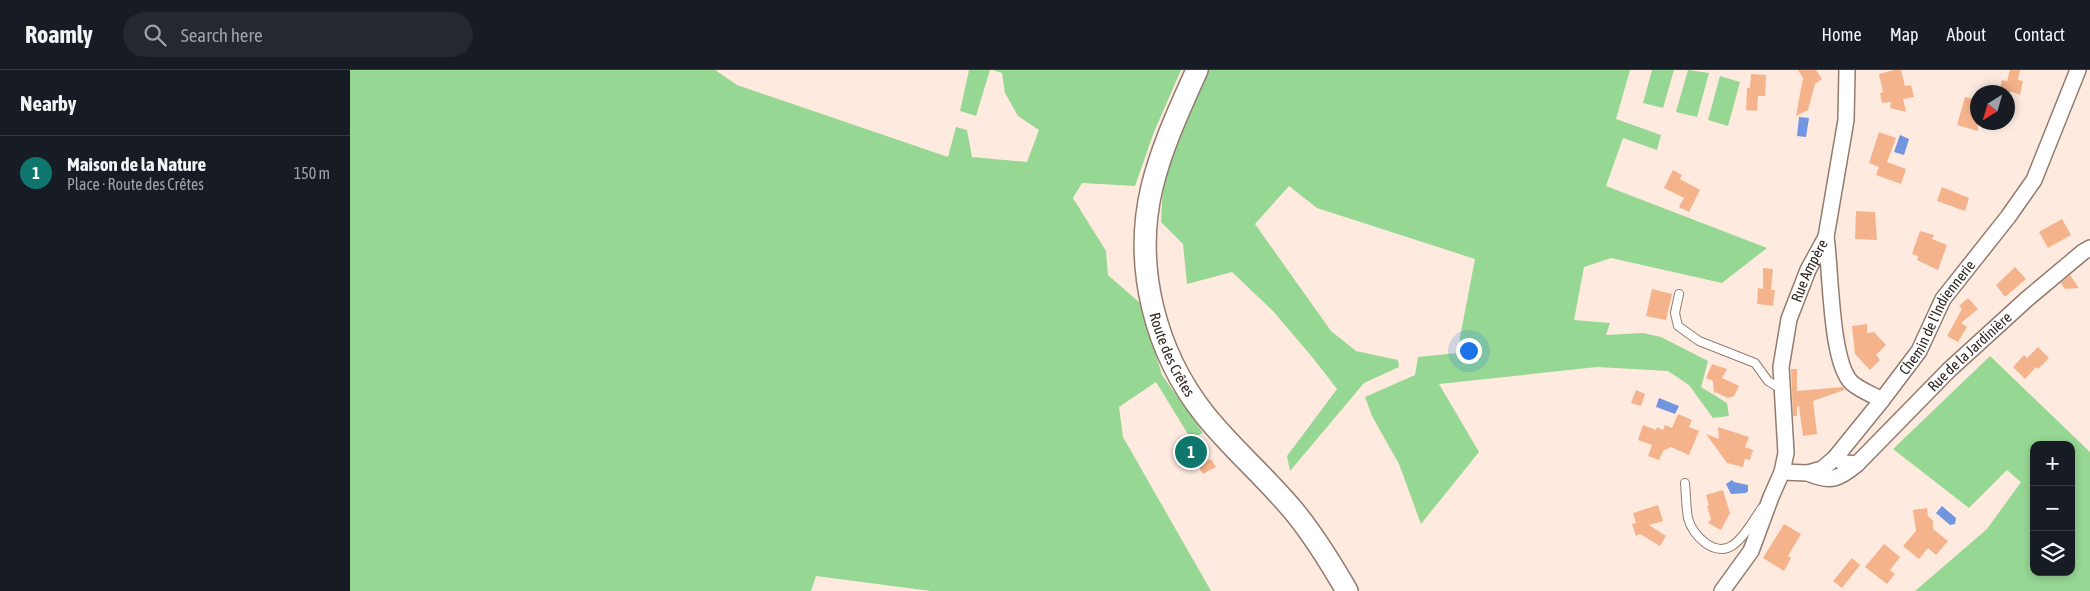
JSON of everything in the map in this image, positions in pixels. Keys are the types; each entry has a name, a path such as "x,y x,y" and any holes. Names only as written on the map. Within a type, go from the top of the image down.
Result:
{"street":[{"name":"Route des Crêtes","path":"1197,70 1160,157 1150,196 1145,244 1151,305 1175,370 1187,391 1225,438 1297,515 1320,546 1347,591"},
{"name":"Rue Ampère","path":"1722,591 1751,551 1782,472 1786,453 1781,367 1789,319 1808,270 1826,236 1846,120 1847,70"},
{"name":"Chemin de l'Indiennerie","path":"1808,473 1822,470 1835,458 1882,400 1919,351 1943,299 2008,217 2034,180 2078,70"},
{"path":"1826,236 1836,342 1842,368 1852,383 1882,400"},
{"name":"Rue de la Jardinière","path":"1782,472 1808,473 1822,479 1832,479 1845,474 1956,364 2027,299 2090,248"},
{"path":"1835,458 1845,463 1857,464"}],"lane":[{"path":"1679,294 1675,313 1678,326 1699,341 1755,363 1768,381 1781,389"},
{"path":"1685,483 1688,520 1696,533 1707,544 1717,549 1724,550 1734,544 1771,496"}],"green space":[{"path":"350,70 715,70 737,85 948,157 956,127 967,130 972,157 1027,162 1039,130 1018,116 1005,93 1002,73 993,70 1181,70 1154,132 1135,186 1082,183 1073,198 1106,251 1108,275 1140,303 1162,375 1203,433 1191,439 1156,382 1119,407 1123,437 1211,591 931,591 816,576 811,591 350,591"},
{"path":"969,70 990,70 976,116 960,111"},
{"path":"1207,70 1630,70 1616,119 1661,135 1657,150 1623,138 1606,186 1767,248 1722,283 1611,258 1584,267 1574,320 1610,323 1606,335 1643,333 1661,337 1708,361 1701,387 1727,403 1729,416 1713,418 1689,385 1668,371 1597,367 1439,384 1479,452 1421,524 1399,464 1372,416 1365,397 1415,375 1418,357 1457,353 1475,259 1317,208 1289,186 1255,224 1331,331 1356,351 1398,360 1399,367 1364,383 1290,471 1287,456 1337,389 1273,311 1232,272 1187,284 1183,244 1161,222 1163,183 1187,114"},
{"path":"1652,70 1674,70 1663,108 1643,103"},
{"path":"1688,70 1709,73 1697,117 1676,112"},
{"path":"1720,76 1740,82 1728,126 1708,120"},
{"path":"1990,356 2090,452 2090,591 1915,591 1987,529 2021,482 2007,470 1969,508 1893,449"}],"water":[{"path":"1799,117 1809,118 1806,137 1797,136"},
{"path":"1900,135 1909,139 1904,155 1894,152"},
{"path":"1659,398 1679,406 1675,414 1656,407"},
{"path":"1732,480 1748,485 1748,491 1746,493 1731,494 1726,484"},
{"path":"1942,506 1956,518 1955,524 1950,525 1936,513"}],"building":[{"path":"1798,70 1816,70 1822,79 1815,84 1808,110 1796,116 1803,78"},
{"path":"1901,70 1905,86 1911,85 1914,97 1903,99 1906,112 1890,108 1891,102 1882,103 1880,93 1883,92 1879,74"},
{"path":"2010,70 2020,70 2018,80 2023,81 2020,95 2015,93 2015,85 2001,85 2002,80 2007,81"},
{"path":"1751,74 1766,75 1765,96 1758,96 1757,111 1746,110 1747,88 1750,88"},
{"path":"1965,97 1970,98 1970,129 1957,125"},
{"path":"1879,132 1896,138 1887,162 1906,169 1901,184 1876,175 1879,167 1869,163"},
{"path":"1673,170 1682,175 1680,179 1700,190 1689,212 1679,207 1684,198 1664,188"},
{"path":"1942,187 1969,198 1965,211 1937,201"},
{"path":"1856,211 1875,212 1877,240 1855,239"},
{"path":"2062,219 2071,235 2048,248 2039,232"},
{"path":"1920,231 1934,235 1932,239 1947,245 1938,270 1917,260 1918,256 1912,254"},
{"path":"2015,267 2026,279 2005,297 1996,285"},
{"path":"1763,268 1773,269 1771,290 1775,290 1773,306 1757,304 1758,288 1763,289"},
{"path":"2070,275 2079,288 2065,289 2061,283"},
{"path":"1652,289 1672,294 1666,320 1646,316"},
{"path":"1968,298 1978,309 1961,323 1967,327 1958,342 1947,336 1962,309 1959,306"},
{"path":"1867,324 1867,333 1874,332 1886,345 1876,355 1880,360 1870,370 1855,354 1852,326"},
{"path":"2038,347 2049,358 2038,369 2036,367 2025,379 2013,367 2024,355 2027,358"},
{"path":"1712,364 1727,369 1722,378 1739,386 1734,396 1728,398 1715,392 1714,394 1713,381 1706,378"},
{"path":"1791,369 1797,369 1797,391 1843,387 1844,390 1813,401 1817,434 1803,436 1799,406 1797,407 1797,416 1793,416"},
{"path":"1636,390 1645,394 1641,406 1631,403"},
{"path":"1678,414 1692,420 1689,427 1699,431 1689,455 1671,447 1663,451 1659,460 1648,456 1652,445 1638,440 1643,425 1656,430 1657,427 1663,430 1665,425 1672,428"},
{"path":"1718,427 1749,437 1745,447 1753,450 1750,460 1745,459 1743,467 1727,463 1706,434 1719,439"},
{"path":"1211,459 1216,467 1203,474 1198,466"},
{"path":"1723,490 1730,513 1721,530 1708,523 1711,519 1706,495"},
{"path":"1658,505 1663,521 1649,525 1666,536 1660,546 1640,534 1636,536 1632,524 1636,523 1633,513"},
{"path":"1927,508 1928,516 1933,521 1933,529 1948,541 1936,555 1928,548 1919,559 1903,546 1916,531 1913,510"},
{"path":"1784,524 1801,534 1788,556 1791,558 1784,571 1763,558"},
{"path":"1884,544 1900,557 1890,570 1895,574 1887,584 1865,567"},
{"path":"1852,558 1860,565 1842,588 1833,581"}],"place":[{"name":"Maison de la Nature","path":"1191,452"}]}
